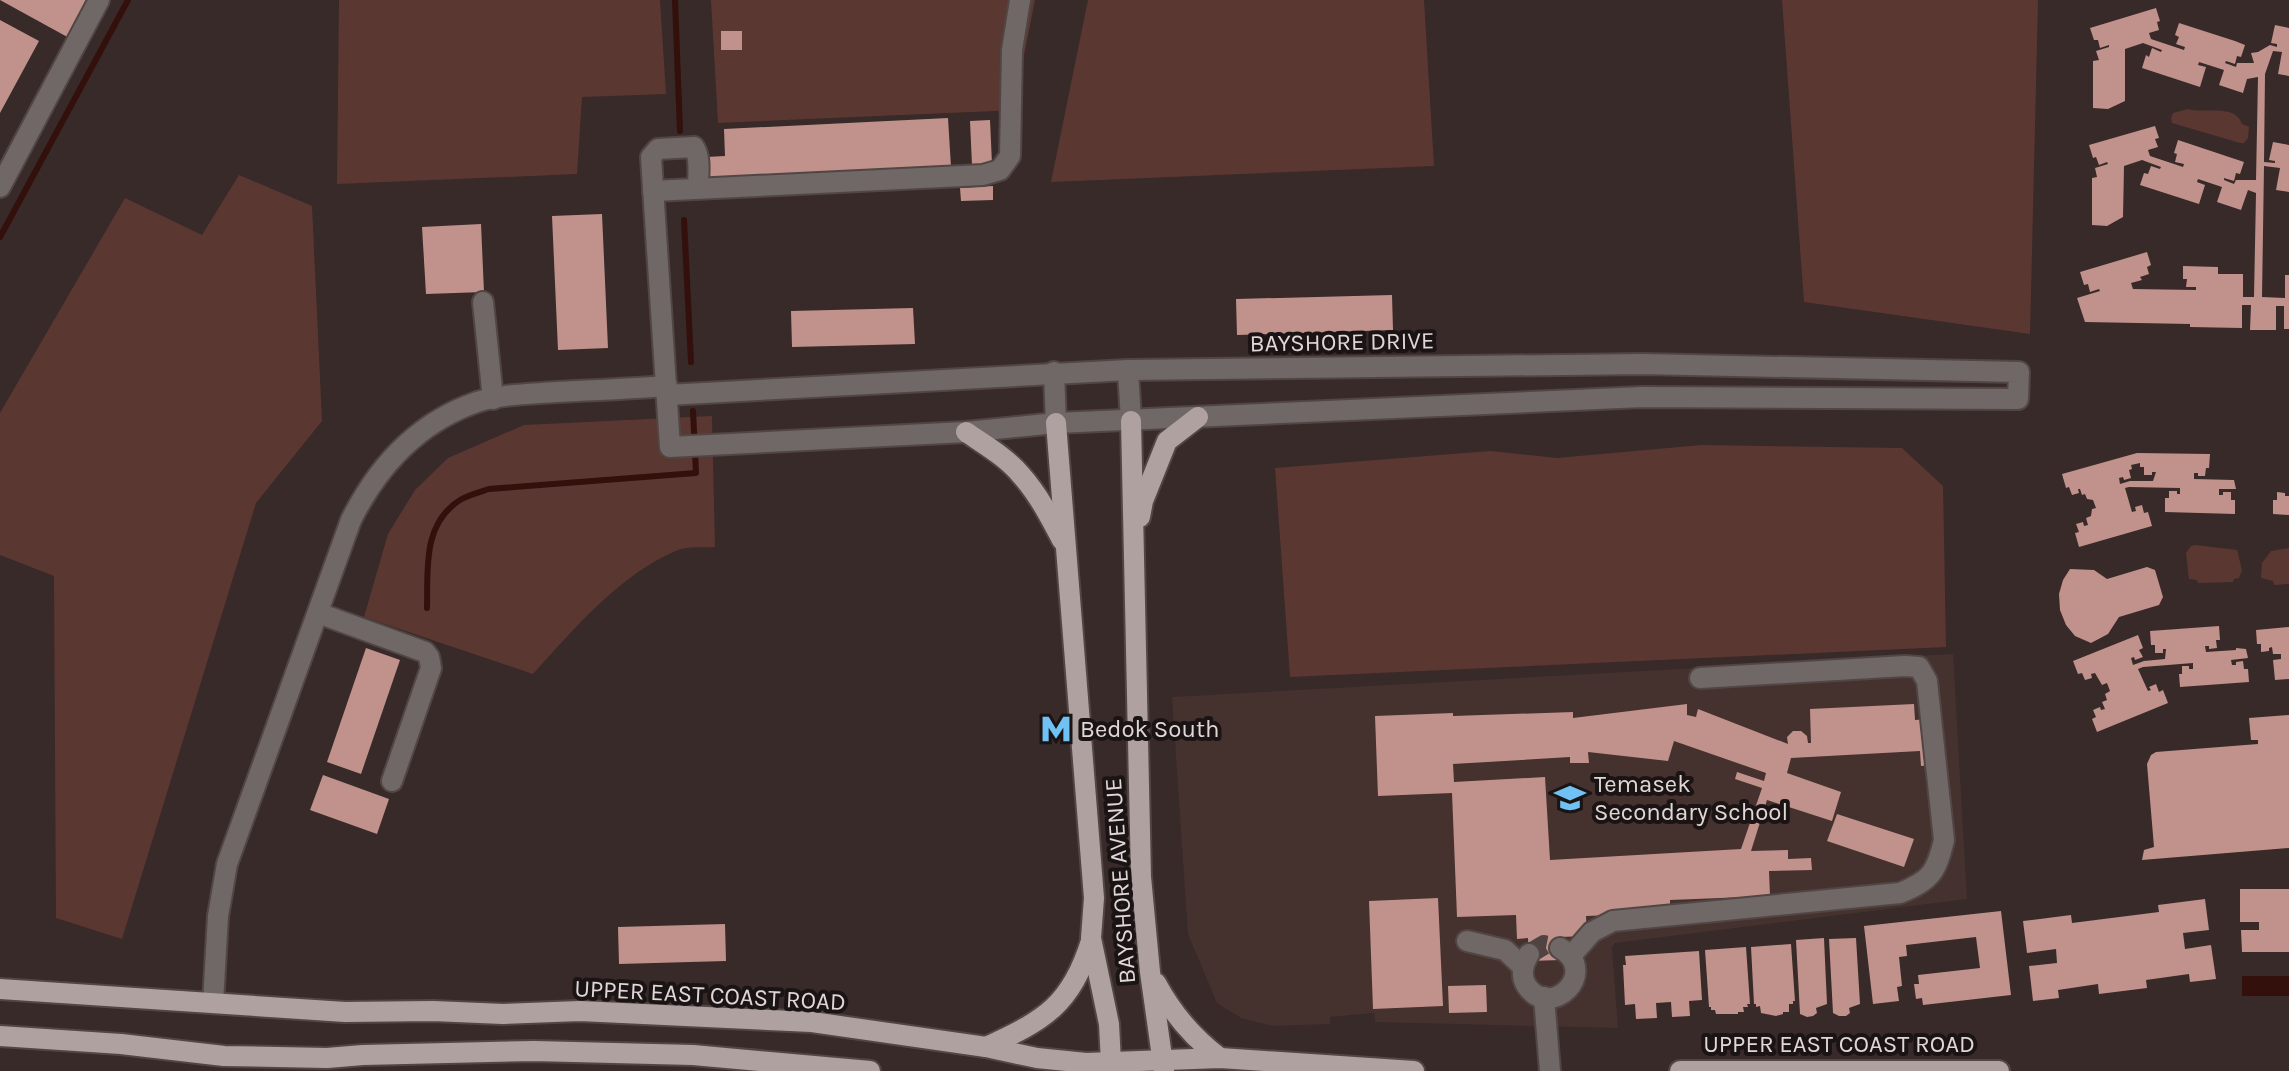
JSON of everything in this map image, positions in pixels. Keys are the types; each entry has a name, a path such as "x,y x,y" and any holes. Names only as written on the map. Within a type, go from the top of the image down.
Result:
{"main road":[{"name":"BAYSHORE AVENUE","path":"1134,554 1143,501 1167,441 1198,417"},
{"name":"BAYSHORE AVENUE","path":"1131,421 1141,877 1162,1066"},
{"name":"BAYSHORE AVENUE","path":"1056,423 1094,898 1091,938 1109,1024 1112,1066"},
{"name":"BAYSHORE AVENUE","path":"966,432 1023,476 1041,501 1066,547"},
{"path":"986,1047 1024,1030 1058,1006 1082,969 1091,938"},
{"path":"1150,972 1174,1015 1220,1058"},
{"name":"UPPER EAST COAST ROAD","path":"0,989 345,1012 503,1014 580,1011 812,1022 986,1047 1037,1058 1112,1066 1162,1066 1220,1058 1414,1071"},
{"path":"0,1036 121,1044 224,1056 327,1058 534,1051 693,1055 870,1071"},
{"name":"UPPER EAST COAST ROAD","path":"1680,1071 1999,1071"}],"street":[{"path":"0,187 99,0"},
{"path":"653,191 983,175 1000,170 1010,156 1012,50 1020,0"},
{"path":"698,187 697,150 691,146 658,149 651,157 670,447 966,432 1056,423 1642,397 1991,399 1991,371"},
{"path":"483,302 493,399"},
{"name":"BAYSHORE DRIVE","path":"213,1003 218,916 227,864 351,520 366,491 399,450 433,423 479,402 518,394 667,391 1128,370 1643,364 2019,372 2018,399 1991,399"},
{"name":"BAYSHORE AVENUE","path":"1128,370 1131,421"},
{"name":"BAYSHORE AVENUE","path":"1054,372 1056,423"},
{"path":"318,613 425,652 429,657 431,668 392,781"},
{"path":"1467,941 1505,950 1526,960 1523,977 1527,986 1534,994 1554,997 1571,986 1575,976 1575,966 1566,952 1613,921 1900,893 1923,883 1939,861 1944,840 1927,681 1919,667 1700,678"},
{"path":"1544,997 1550,1071"}],"shaded area":[{"path":"339,0 660,0 666,94 582,97 577,174 337,184"},
{"path":"711,0 1035,0 1022,66 1019,110 718,123"},
{"path":"1088,0 1424,0 1434,166 1051,182"},
{"path":"1782,0 2038,0 2030,334 1804,302"},
{"path":"2188,109 2219,110 2233,114 2249,127 2248,138 2240,143 2172,123 2173,113"},
{"path":"239,175 312,206 322,421 256,503 122,939 56,918 54,576 0,555 0,413 125,198 202,235"},
{"path":"712,416 715,547 678,550 637,573 600,604 533,674 364,617 388,534 415,490 448,458 524,425"},
{"path":"1701,445 1902,448 1943,486 1946,647 1290,677 1275,468 1490,451 1557,458"},
{"path":"2196,545 2237,550 2242,570 2239,578 2233,582 2198,583 2189,579 2186,553"},
{"path":"2289,548 2289,584 2274,585 2273,581 2261,578 2262,563 2271,551"},
{"name":"Temasek Secondary School","path":"1953,654 1967,899 1615,943 1612,948 1618,1028 1375,1022 1374,1013 1330,1017 1330,1024 1273,1026 1241,1018 1217,1003 1188,934 1172,697"},
{"path":"2242,976 2289,976 2289,996 2242,996"}],"building":[{"path":"0,0 93,0 71,39"},
{"path":"2156,8 2159,30 2149,33 2151,39 2184,50 2185,47 2176,44 2179,23 2235,41 2245,45 2241,57 2237,56 2235,64 2225,63 2236,67 2237,63 2254,63 2251,53 2270,45 2277,47 2277,44 2271,43 2275,25 2289,28 2289,76 2278,74 2282,52 2273,51 2265,74 2264,162 2275,163 2269,160 2273,142 2289,145 2289,192 2276,190 2280,168 2264,166 2262,297 2285,298 2285,275 2289,275 2289,329 2284,329 2284,306 2276,306 2276,330 2250,330 2251,305 2242,305 2242,328 2085,322 2077,298 2100,291 2090,292 2080,272 2147,252 2151,265 2147,267 2149,274 2131,283 2133,289 2196,290 2196,287 2186,287 2183,266 2218,267 2218,274 2243,274 2243,297 2254,297 2256,193 2248,190 2241,210 2217,202 2222,187 2198,179 2197,182 2205,185 2199,204 2140,185 2144,173 2148,174 2151,166 2161,167 2142,160 2124,166 2123,217 2107,226 2092,225 2092,178 2097,177 2095,168 2108,164 2099,165 2089,145 2155,126 2158,147 2148,150 2150,156 2183,167 2184,164 2175,162 2178,140 2244,162 2234,181 2224,180 2234,184 2236,180 2256,180 2258,77 2247,79 2243,93 2219,85 2224,70 2199,62 2198,65 2206,67 2200,87 2142,68 2152,48 2162,50 2143,43 2125,49 2125,101 2108,109 2093,108 2093,61 2099,60 2096,51 2109,45 2100,48 2090,28"},
{"path":"0,20 39,41 0,113"},
{"path":"721,31 742,31 742,50 721,50"},
{"path":"948,118 951,167 708,183 706,157 725,156 724,129"},
{"path":"990,120 992,164 972,165 970,121"},
{"path":"993,186 993,200 961,201 960,188"},
{"path":"602,214 608,348 558,350 552,216"},
{"path":"481,224 484,292 426,294 422,227"},
{"path":"1392,295 1393,330 1237,335 1236,299"},
{"path":"913,308 915,344 792,347 791,311"},
{"path":"2137,453 2210,454 2205,476 2194,473 2194,479 2234,480 2236,489 2219,489 2219,495 2231,492 2231,500 2235,500 2235,514 2165,512 2165,498 2169,498 2169,491 2180,494 2180,488 2129,487 2125,488 2132,512 2142,505 2144,513 2148,512 2152,526 2079,547 2076,524 2083,522 2084,526 2088,525 2086,518 2096,508 2093,500 2082,495 2080,489 2079,493 2072,495 2069,487 2066,488 2062,474","holes":["2140,463 2140,467 2144,467 2144,475 2156,472 2153,481 2120,484 2119,478 2131,478 2131,465"]},
{"path":"2277,492 2289,496 2289,515 2273,514 2273,500 2277,500"},
{"path":"2147,567 2155,570 2163,597 2159,605 2119,617 2108,634 2091,643 2075,636 2060,610 2059,594 2070,569 2094,570 2107,579"},
{"path":"2219,626 2217,648 2205,646 2206,652 2246,649 2248,658 2231,660 2232,665 2243,661 2244,669 2248,669 2249,682 2180,687 2182,666 2193,669 2193,663 2143,667 2138,669 2148,691 2156,684 2159,692 2163,690 2168,703 2097,732 2092,719 2096,717 2093,710 2100,707 2101,710 2105,709 2102,702 2107,700 2105,694 2110,691 2107,683 2102,685 2095,673 2085,680 2082,673 2078,674 2073,661 2138,635 2143,657 2131,658 2133,665 2165,659 2166,649 2163,653 2155,653 2150,631"},
{"path":"2289,627 2289,679 2275,680 2273,660 2281,659 2281,654 2273,654 2272,647 2269,651 2261,652 2256,630"},
{"path":"366,648 400,660 361,774 327,762"},
{"path":"1687,704 1687,715 1696,717 1698,709 1788,744 1787,737 1793,731 1801,731 1811,743 1810,709 1914,704 1915,720 1929,719 1932,765 1921,766 1920,751 1791,758 1787,773 1841,792 1832,821 1767,800 1751,851 1788,850 1788,859 1811,858 1812,870 1769,871 1770,896 1670,900 1670,913 1586,916 1587,936 1560,937 1561,960 1529,961 1528,938 1517,939 1516,915 1457,917 1452,793 1378,796 1375,716 1573,712 1573,718","holes":["1674,741 1766,773 1764,781 1737,772 1735,779 1762,788 1741,849 1550,860 1545,777 1454,782 1453,764 1570,757 1570,763 1589,763 1588,752 1668,761"]},
{"path":"2289,715 2289,848 2142,860 2144,850 2154,847 2147,764 2151,755 2156,752 2258,744 2258,740 2251,740 2249,718"},
{"path":"323,775 389,799 377,834 310,810"},
{"path":"1837,814 1914,839 1904,867 1827,841"},
{"path":"2240,889 2289,889 2289,952 2242,952 2241,930 2259,930 2259,922 2240,922"},
{"path":"1438,898 1443,1006 1373,1009 1369,901"},
{"path":"2205,899 2209,930 2183,933 2185,949 2211,945 2216,979 2190,982 2189,974 2146,980 2147,988 2099,994 2098,984 2058,990 2059,998 2033,1001 2029,966 2057,963 2056,949 2027,953 2023,921 2071,915 2072,923 2159,912 2158,905"},
{"path":"2001,911 2011,995 1923,1005 1922,998 1916,999 1914,984 1919,984 1918,975 1980,968 1976,937 1906,945 1907,956 1899,957 1902,986 1897,987 1899,1001 1873,1004 1864,926"},
{"path":"725,924 726,961 619,964 618,927"},
{"path":"1824,938 1827,1004 1816,1008 1817,1013 1807,1017 1800,1014 1796,940"},
{"path":"1856,938 1860,1004 1849,1008 1850,1013 1846,1016 1839,1016 1833,1013 1829,939"},
{"path":"1791,944 1795,1001 1789,1004 1789,1012 1776,1016 1761,1013 1760,1006 1754,1004 1751,947"},
{"path":"1746,947 1750,1004 1738,1014 1716,1014 1709,1007 1705,950"},
{"path":"1699,951 1702,1000 1689,1001 1690,1016 1672,1017 1671,1002 1656,1003 1657,1018 1636,1019 1635,1004 1625,1005 1625,956"},
{"path":"1486,985 1487,1012 1449,1013 1448,986"}],"waterway":[{"path":"0,237 128,0"},
{"path":"675,0 680,131"},
{"path":"684,220 691,362"},
{"path":"427,608 428,563 433,535 448,510 460,500 489,489 696,473 693,411"}],"tunnel":[{"path":"1529,954 1544,945 1560,948"}],"place":[{"name":"Bedok South","path":"1056,729"},
{"name":"Temasek Secondary School","path":"1570,798"}]}
